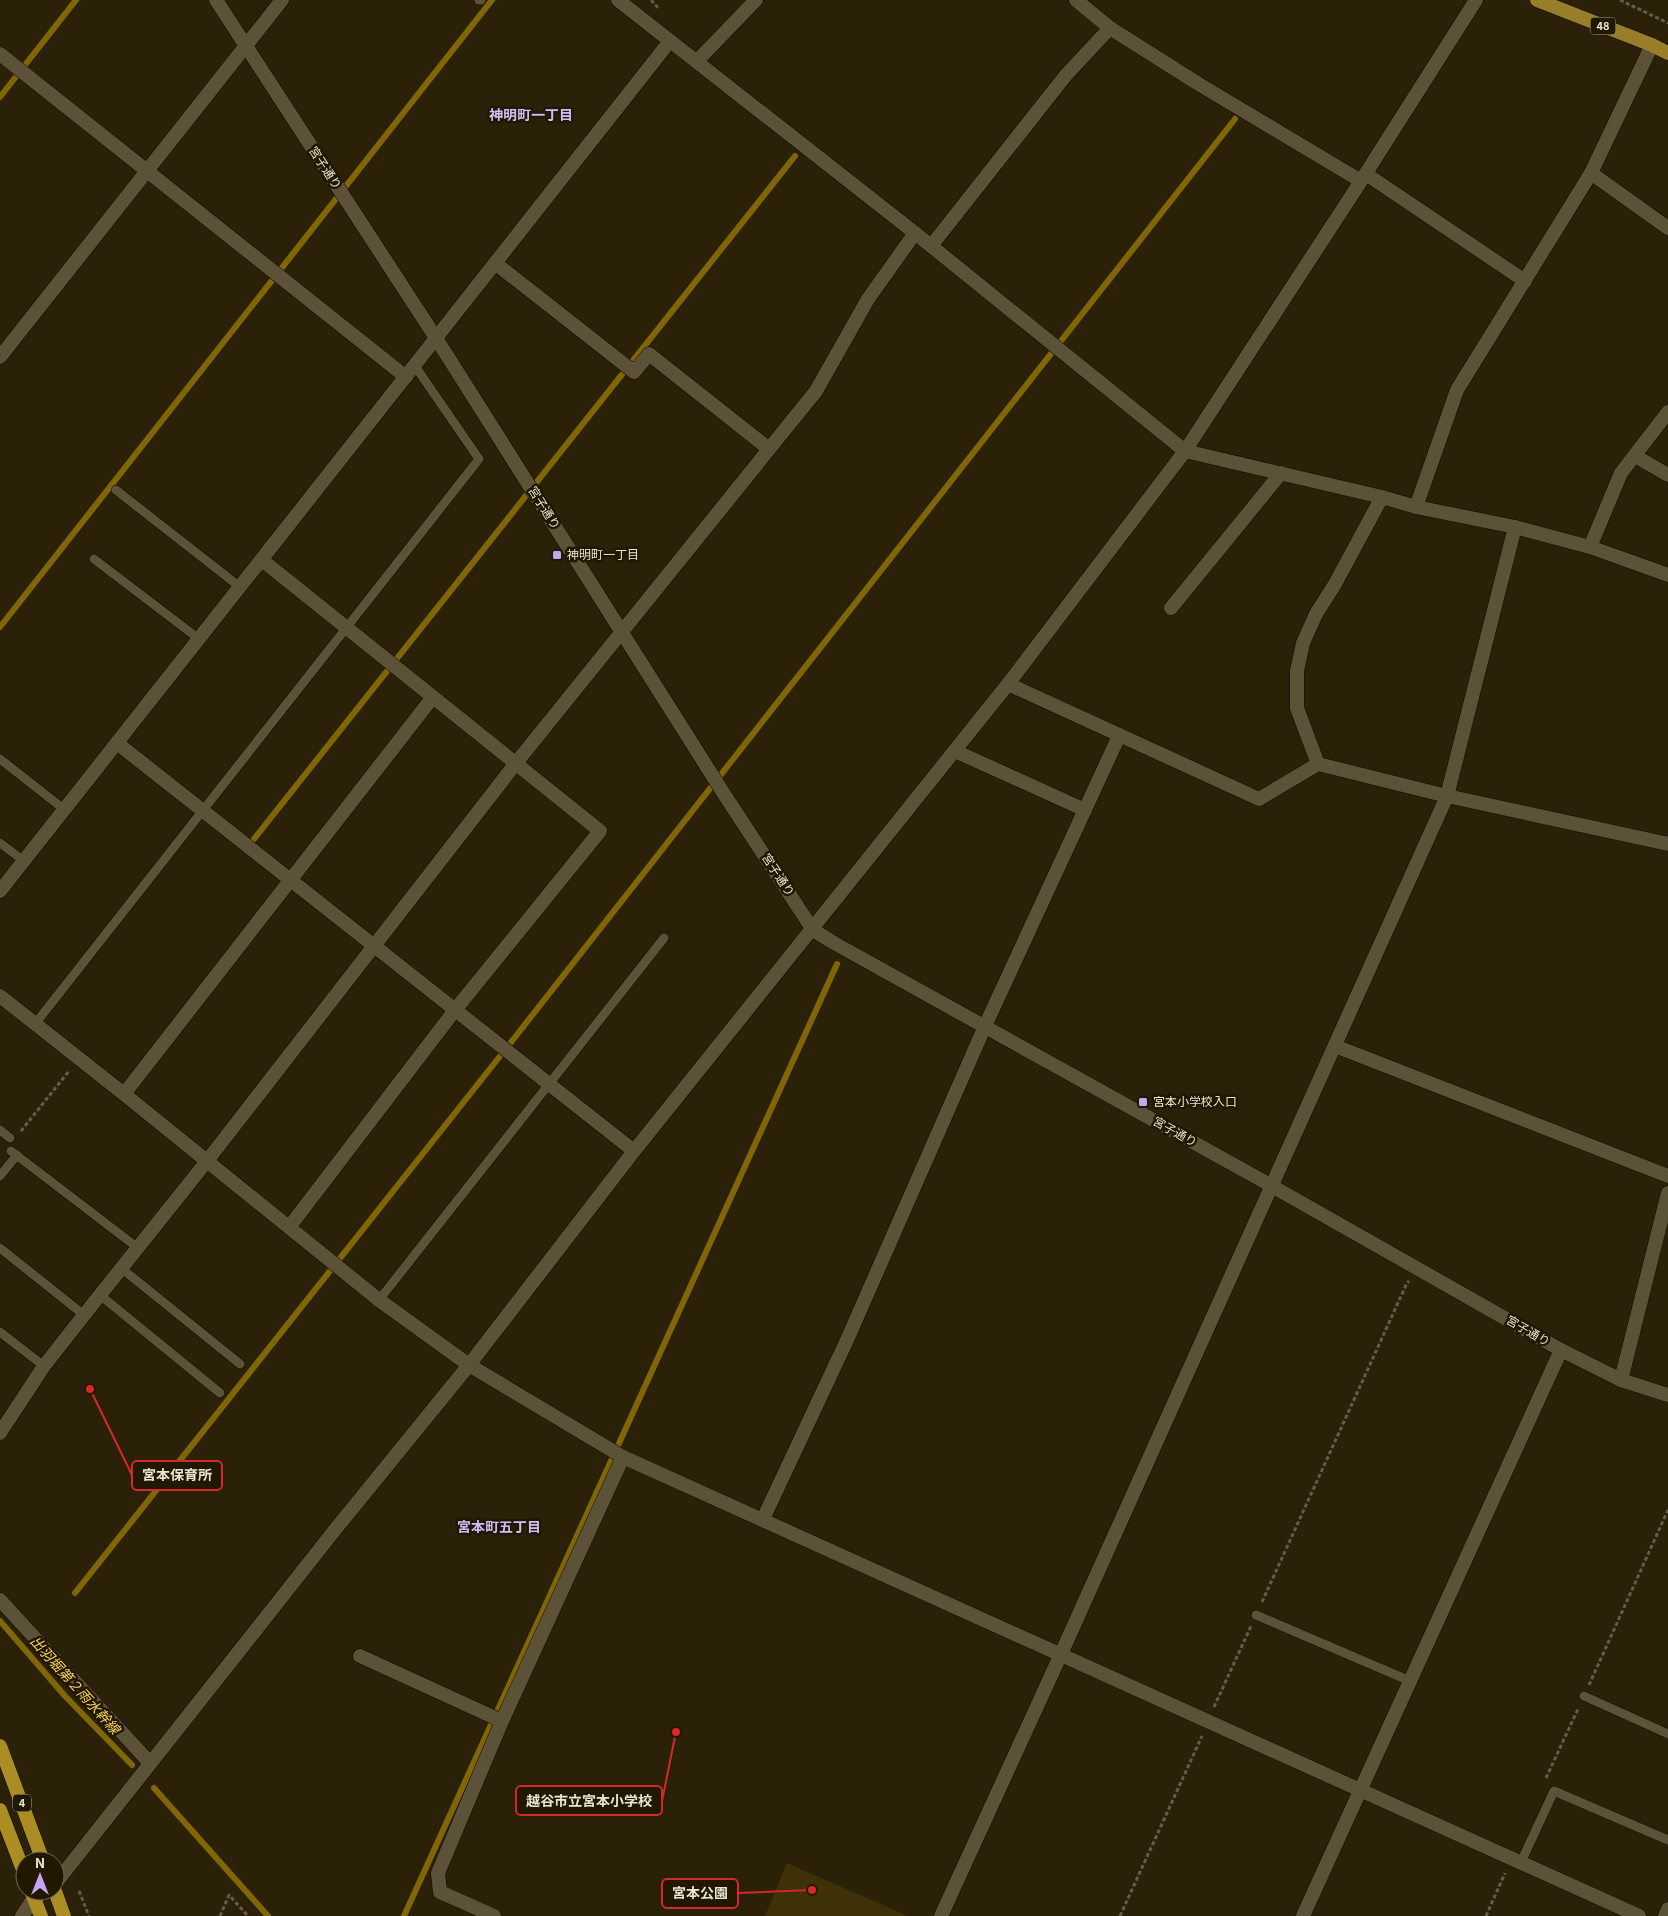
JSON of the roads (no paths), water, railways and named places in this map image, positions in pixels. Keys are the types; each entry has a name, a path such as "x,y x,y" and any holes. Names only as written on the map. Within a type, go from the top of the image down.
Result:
{"highway":[{"name":"4","path":"0,1746 39,1851"},
{"name":"4","path":"0,1810 16,1851"},
{"path":"38,1901 41,1916"},
{"path":"59,1901 64,1916"}],"main road":[{"name":"48","path":"1537,0 1668,53"}],"street":[{"name":"宮子通り","path":"216,0 436,338 813,930 1272,1186 1561,1350 1621,1380 1668,1395"},
{"path":"0,357 282,0"},
{"path":"618,0 915,233 1185,451 1382,497 1416,507 1515,527 1590,548 1668,575"},
{"path":"697,61 756,0"},
{"path":"1076,0 1110,28 1197,83 1363,178 1525,281"},
{"path":"65,1871 469,1365 634,1151 813,930 1008,684 1185,451 1363,178 1476,0"},
{"path":"931,246 1066,76 1110,28"},
{"path":"0,891 670,41"},
{"path":"1416,507 1457,390 1591,173 1652,45"},
{"path":"0,54 146,171 410,371"},
{"path":"1591,173 1668,228"},
{"path":"0,1433 44,1366 207,1161 373,945 516,763 816,391 868,299 915,233"},
{"path":"495,263 634,372 649,354 769,449"},
{"path":"1590,548 1621,473 1668,412"},
{"path":"1635,456 1668,475"},
{"path":"1170,608 1281,473"},
{"path":"1318,764 1297,708 1297,671 1303,643 1316,614 1335,584 1382,497"},
{"path":"941,1916 1447,796 1515,527"},
{"path":"262,560 600,831 455,1010 290,1226"},
{"path":"1008,684 1259,799 1318,764 1447,796 1668,844"},
{"path":"124,1094 433,697"},
{"path":"763,1519 847,1340 985,1026 1119,736"},
{"path":"117,743 634,1151"},
{"path":"955,751 1085,810"},
{"path":"0,996 290,1226 380,1300 469,1365 623,1457 1639,1916"},
{"path":"1335,1046 1668,1176"},
{"path":"1621,1380 1668,1193"},
{"path":"1303,1916 1561,1350"},
{"path":"494,1916 440,1892 438,1873 502,1721 623,1457"},
{"path":"0,1600 150,1763"},
{"path":"360,1656 502,1721"},
{"path":"22,1916 32,1901"},
{"path":"1665,1916 1668,1909"}],"lane":[{"path":"35,1024 479,459 410,371"},
{"path":"116,490 240,587"},
{"path":"94,559 199,639"},
{"path":"0,759 65,810"},
{"path":"0,843 24,861"},
{"path":"380,1300 664,938"},
{"path":"0,1130 13,1137"},
{"path":"0,1176 14,1153 138,1248"},
{"path":"0,1248 84,1315"},
{"path":"121,1268 240,1364"},
{"path":"100,1295 220,1392"},
{"path":"0,1332 44,1366"},
{"path":"1256,1615 1410,1681"},
{"path":"1584,1696 1668,1734"},
{"path":"1516,1860 1554,1791 1668,1840"}],"waterway":[{"path":"0,97 76,0"},
{"path":"0,627 492,0"},
{"path":"75,1593 512,1041 1235,119"},
{"path":"254,839 795,156"},
{"path":"404,1916 837,964"},
{"name":"出羽堀第２雨水幹線","path":"0,1621 65,1696 132,1765"},
{"name":"出羽堀第２雨水幹線","path":"154,1788 268,1916"}],"place":[{"name":"神明町一丁目","path":"557,555"},
{"name":"宮本小学校入口","path":"1143,1102"},
{"name":"宮本保育所","path":"90,1389"},
{"name":"越谷市立宮本小学校","path":"676,1732"},
{"name":"宮本公園","path":"812,1890"}],"district":[{"name":"神明町一丁目","path":"531,115"},
{"name":"宮本町五丁目","path":"499,1527"}]}
